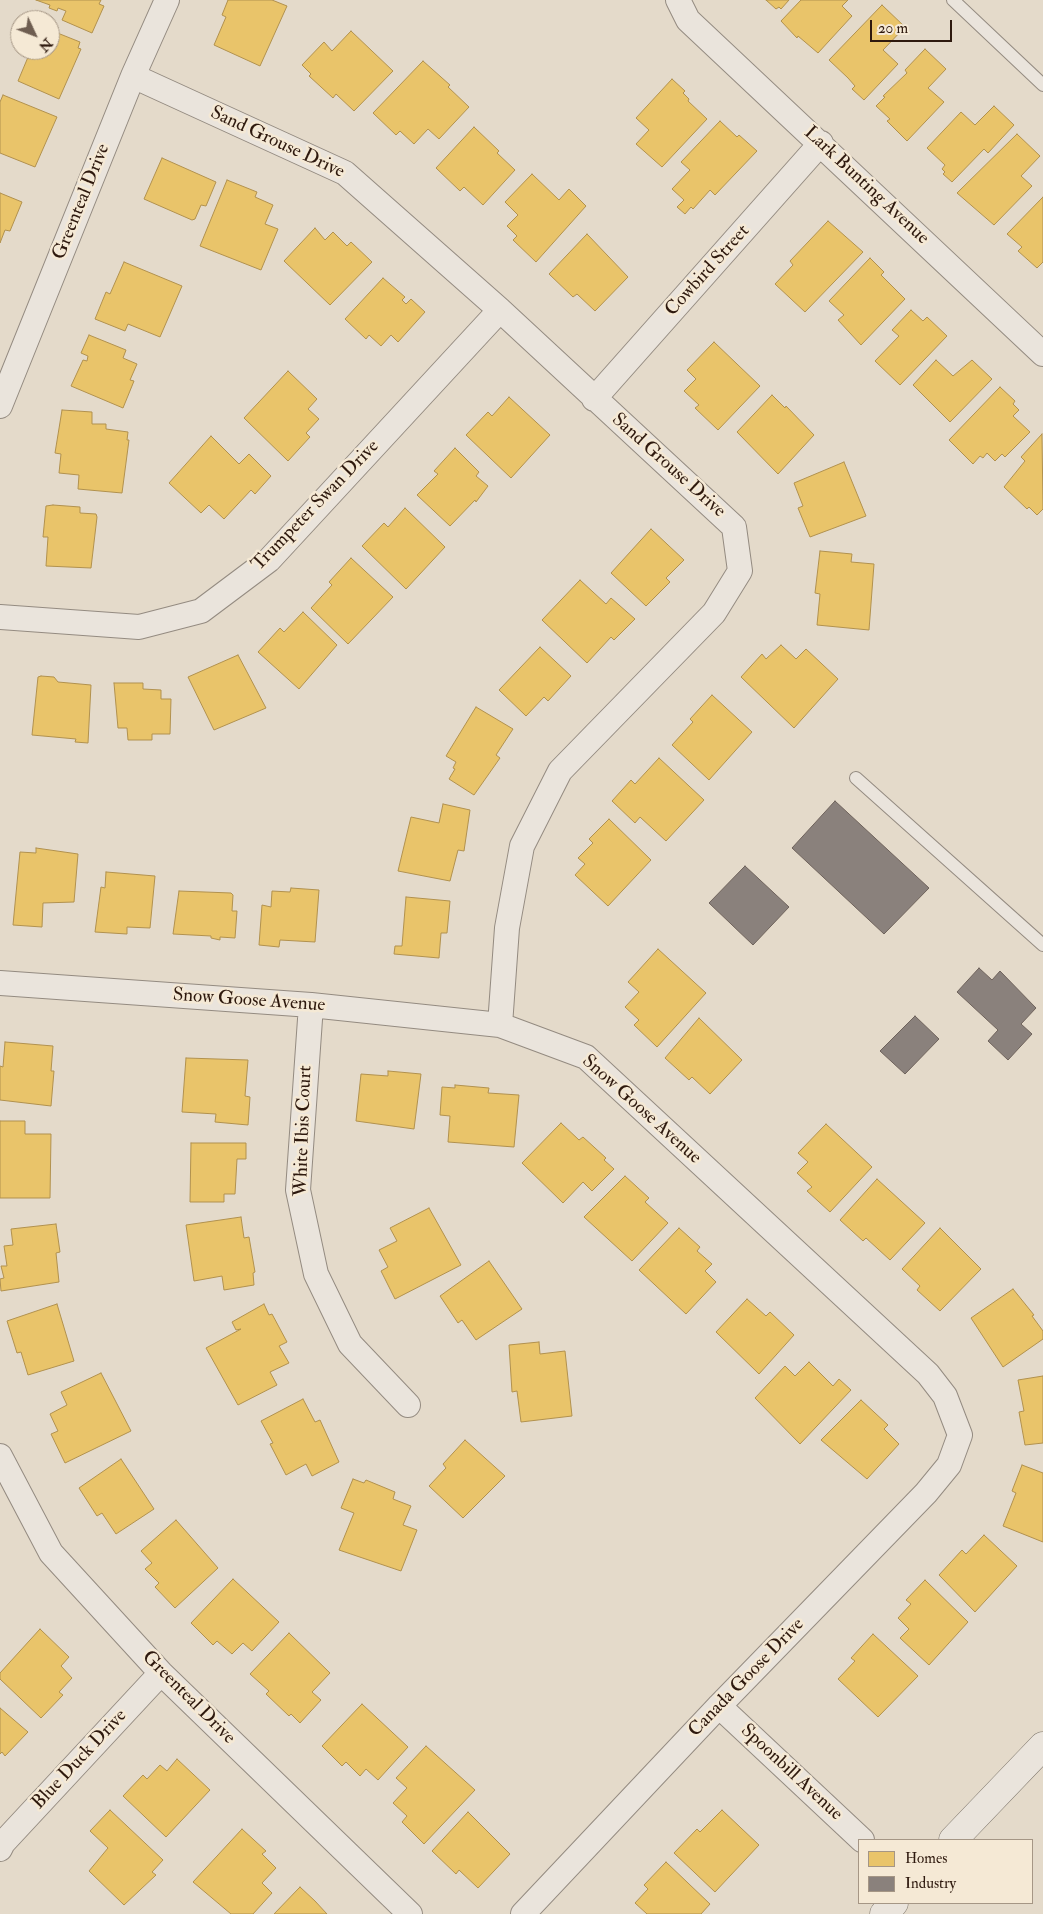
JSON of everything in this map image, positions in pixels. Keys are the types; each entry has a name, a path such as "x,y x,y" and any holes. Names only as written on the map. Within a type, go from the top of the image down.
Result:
{"main road":[{"path":"954,1839 1043,1746"},
{"path":"884,1914 893,1904"}],"street":[{"name":"Greenteal Drive","path":"0,406 132,76 167,0"},
{"name":"Lark Bunting Avenue","path":"683,10 1043,354"},
{"name":"Sand Grouse Drive","path":"132,76 345,173 500,310 734,527 740,571 714,613 560,771 522,846 507,928 500,1025"},
{"name":"Cowbird Street","path":"594,399 822,143"},
{"name":"Trumpeter Swan Drive","path":"0,618 138,627 201,611 269,560 500,310"},
{"name":"Snow Goose Avenue","path":"0,983 311,1005 500,1025 586,1057 928,1374 945,1396 960,1435"},
{"name":"White Ibis Court","path":"311,1005 298,1190 316,1274 350,1344 408,1404"},
{"name":"Canada Goose Drive","path":"523,1914 719,1706 926,1494 948,1465 960,1435"},
{"name":"Greenteal Drive","path":"0,1456 51,1553 161,1673 410,1914"},
{"name":"Blue Duck Drive","path":"0,1849 2,1843 161,1673"},
{"name":"Spoonbill Avenue","path":"719,1706 861,1839"}],"lane":[{"path":"953,0 1043,84"},
{"path":"856,778 1043,945"}],"building: Homes":[{"path":"36,0 101,0 99,4 104,6 92,33 62,20 66,11 58,8 54,10 49,8 50,5"},
{"path":"228,0 272,0 287,6 260,66 214,45 226,17 222,15"},
{"path":"766,0 789,0 781,9 779,7 776,9"},
{"path":"801,0 848,0 842,6 852,16 818,53 798,36 797,38 781,21"},
{"path":"882,5 905,27 883,50 898,64 864,100 852,89 855,86 848,78 829,60"},
{"path":"351,31 393,71 354,111 336,94 333,98 309,76 311,74 302,65 324,42 332,51"},
{"path":"60,34 80,42 78,48 81,49 59,99 18,81 27,60 60,60"},
{"path":"925,49 946,69 928,88 944,102 907,141 887,121 890,119 876,106 885,97 883,96 907,73 905,70"},
{"path":"423,61 450,85 448,87 469,107 439,139 428,129 414,144 400,131 396,135 373,113"},
{"path":"672,79 685,91 683,93 689,99 688,101 707,119 662,167 636,144 649,130 636,118"},
{"path":"3,95 57,117 35,167 0,153 0,102"},
{"path":"994,106 1014,125 988,153 984,149 952,182 943,174 945,172 942,169 945,165 927,148 961,112 975,125"},
{"path":"720,121 737,137 739,135 757,151 715,195 710,190 693,209 691,207 685,214 677,207 684,200 672,189 690,170 681,162"},
{"path":"474,127 499,151 497,153 515,170 483,205 464,187 460,191 436,168"},
{"path":"1017,134 1040,156 1021,176 1032,186 994,225 957,193"},
{"path":"162,158 216,182 206,206 201,205 195,219 192,220 144,199"},
{"path":"532,174 559,200 569,189 586,206 536,262 513,240 517,236 507,226 518,215 505,202"},
{"path":"227,180 257,192 255,197 273,205 265,224 278,229 261,270 200,246"},
{"path":"0,193 22,202 10,231 5,230 0,243"},
{"path":"1043,197 1043,262 1037,268 1018,251 1022,247 1007,234"},
{"path":"828,221 863,252 805,312 775,284 793,265 790,261"},
{"path":"315,228 325,240 333,232 347,246 351,242 372,262 330,305 284,261"},
{"path":"587,234 628,277 595,311 577,294 573,297 549,274"},
{"path":"870,258 884,272 881,275 905,299 861,345 838,320 844,315 829,301"},
{"path":"124,262 182,286 160,337 128,324 125,331 95,319 106,292 110,294"},
{"path":"383,278 405,297 402,300 406,304 411,299 425,312 398,342 391,335 381,346 369,335 366,339 345,319"},
{"path":"911,310 923,321 927,317 947,336 900,385 875,361 899,336 892,330"},
{"path":"89,335 126,350 123,358 137,364 130,380 134,381 123,408 71,386 83,360 87,361 88,356 81,353"},
{"path":"714,342 760,386 718,430 695,408 699,405 684,391 696,379 687,370"},
{"path":"936,360 953,376 972,360 992,379 950,422 913,385"},
{"path":"288,371 317,399 308,409 319,419 306,433 310,437 288,461 244,418"},
{"path":"1000,387 1015,401 1013,404 1019,410 1013,416 1030,432 1005,457 1002,454 995,461 987,453 983,458 980,456 973,464 949,440"},
{"path":"772,395 785,408 786,406 814,435 778,474 737,432"},
{"path":"509,397 550,435 511,478 466,435 488,412 492,416"},
{"path":"62,410 92,412 92,424 106,424 106,429 128,432 127,440 129,440 122,493 78,489 79,475 59,473 61,454 55,453"},
{"path":"1042,434 1043,509 1037,515 1029,507 1027,509 1004,487 1025,461 1021,457"},
{"path":"211,436 239,464 249,454 271,476 255,494 251,490 224,519 209,505 201,513 169,483"},
{"path":"455,448 479,472 476,476 488,486 476,502 475,500 450,526 417,495 438,474 434,471"},
{"path":"844,462 866,516 810,537 798,508 803,506 794,483"},
{"path":"46,506 80,507 80,513 96,514 91,568 46,566 48,537 43,537"},
{"path":"405,508 445,547 406,589 362,546 384,523 388,527"},
{"path":"651,529 684,560 666,578 670,582 646,606 611,573"},
{"path":"820,551 852,554 851,562 874,564 869,630 817,625 820,594 815,593"},
{"path":"351,558 393,597 348,644 311,608 332,585 329,582"},
{"path":"580,580 606,604 611,598 635,619 614,640 611,637 587,663 542,620"},
{"path":"303,612 337,645 299,689 258,652 280,628 284,632"},
{"path":"781,645 796,659 806,649 838,679 794,728 741,677 762,654 766,659"},
{"path":"540,647 571,676 548,701 544,697 526,716 499,690"},
{"path":"238,655 266,708 214,730 188,677"},
{"path":"38,677 54,677 58,682 91,685 88,743 75,742 76,739 32,735"},
{"path":"114,683 143,683 143,689 161,690 161,699 171,699 170,734 152,734 152,740 128,740 127,728 118,728"},
{"path":"712,695 752,732 709,780 672,745 693,722 690,719"},
{"path":"476,707 513,729 496,755 500,758 474,795 449,779 455,769 453,768 456,762 446,756"},
{"path":"659,758 704,800 666,841 640,817 635,823 612,801 631,780 635,784"},
{"path":"443,804 470,810 464,851 458,850 450,881 398,871 411,817 439,823"},
{"path":"609,819 651,860 608,906 575,875 585,864 578,858 593,843 589,839"},
{"path":"36,848 78,854 74,902 43,903 42,927 13,925 20,852 36,853"},
{"path":"106,872 155,876 150,928 127,927 127,934 95,932 101,887 105,888"},
{"path":"291,888 319,890 315,942 280,940 279,947 259,945 262,905 271,907 272,891 290,892"},
{"path":"179,891 231,893 233,895 232,911 237,911 235,938 220,937 220,940 211,938 211,936 173,934"},
{"path":"406,897 450,901 447,933 441,933 439,958 394,954 395,946 402,946"},
{"path":"658,949 706,993 657,1047 634,1025 639,1020 625,1007 639,992 628,982"},
{"path":"699,1018 742,1060 710,1094 692,1077 689,1080 665,1058"},
{"path":"5,1042 53,1046 51,1071 54,1071 51,1106 0,1100 0,1066 3,1067"},
{"path":"186,1058 248,1060 245,1096 250,1097 248,1125 215,1122 216,1114 182,1112"},
{"path":"388,1071 421,1074 414,1129 356,1121 361,1074 388,1076"},
{"path":"455,1085 489,1088 488,1093 519,1095 514,1147 448,1142 450,1116 440,1115 442,1087 455,1088"},
{"path":"0,1121 25,1121 25,1134 51,1134 50,1198 0,1198"},
{"path":"561,1123 579,1140 583,1137 606,1158 604,1160 614,1169 592,1191 583,1182 563,1203 522,1163"},
{"path":"826,1124 872,1167 830,1212 807,1191 812,1187 797,1173 808,1162 798,1153"},
{"path":"191,1143 246,1143 246,1159 237,1159 235,1194 224,1194 224,1202 190,1202"},
{"path":"625,1176 649,1198 645,1202 668,1223 632,1261 584,1217"},
{"path":"877,1179 925,1223 890,1260 866,1238 863,1241 840,1220"},
{"path":"429,1208 461,1265 395,1299 381,1271 388,1267 379,1250 397,1241 390,1228"},
{"path":"241,1217 244,1238 249,1237 255,1272 253,1273 254,1285 224,1290 222,1276 194,1281 186,1225"},
{"path":"56,1224 60,1252 56,1253 59,1282 1,1291 0,1279 4,1278 1,1266 7,1266 4,1246 13,1245 11,1229"},
{"path":"679,1228 700,1247 697,1251 712,1264 705,1271 716,1282 686,1314 639,1270"},
{"path":"940,1228 981,1269 940,1311 917,1290 920,1286 902,1269"},
{"path":"489,1261 522,1309 476,1340 462,1320 458,1323 440,1296"},
{"path":"1013,1289 1034,1315 1032,1316 1043,1331 1043,1339 1003,1367 971,1318"},
{"path":"747,1299 766,1316 770,1312 794,1335 759,1374 716,1332"},
{"path":"57,1304 74,1361 28,1375 21,1352 17,1353 7,1321"},
{"path":"264,1304 269,1315 272,1314 287,1342 279,1346 289,1363 270,1372 277,1385 238,1405 206,1348 241,1329 236,1330 232,1322"},
{"path":"539,1342 540,1354 565,1351 572,1416 521,1422 517,1391 512,1392 509,1345"},
{"path":"809,1362 833,1386 839,1379 851,1390 800,1444 755,1398 785,1366 795,1376"},
{"path":"101,1373 131,1431 65,1463 51,1434 58,1431 50,1414 67,1405 61,1392"},
{"path":"1043,1376 1043,1443 1025,1445 1019,1412 1024,1411 1018,1380"},
{"path":"303,1399 315,1422 320,1420 339,1462 312,1476 306,1464 286,1475 270,1444 273,1443 261,1421"},
{"path":"861,1400 888,1425 884,1429 899,1444 867,1479 821,1440"},
{"path":"465,1440 505,1476 463,1518 429,1486 446,1468 443,1464"},
{"path":"121,1459 154,1509 116,1534 102,1513 97,1516 79,1488"},
{"path":"1022,1465 1043,1473 1043,1542 1003,1526 1016,1493 1012,1491"},
{"path":"353,1479 364,1483 366,1480 395,1492 393,1499 411,1506 403,1525 417,1530 401,1571 339,1550 354,1513 341,1508"},
{"path":"176,1520 218,1568 175,1608 155,1587 159,1583 145,1569 152,1563 141,1551"},
{"path":"984,1535 1017,1566 975,1612 939,1575 962,1550 966,1554"},
{"path":"233,1579 279,1622 252,1651 243,1643 232,1654 217,1641 213,1645 191,1623"},
{"path":"925,1580 968,1622 929,1665 900,1638 909,1629 898,1618 911,1604 906,1600"},
{"path":"40,1629 69,1657 61,1666 72,1678 59,1692 63,1695 41,1718 0,1679 0,1673"},
{"path":"289,1633 330,1673 312,1692 321,1700 300,1723 291,1714 289,1716 266,1694 269,1691 250,1674"},
{"path":"873,1634 918,1676 878,1717 838,1679 855,1661 851,1658"},
{"path":"362,1704 408,1747 378,1780 366,1769 360,1776 346,1762 342,1766 322,1746"},
{"path":"0,1708 28,1732 5,1756 2,1752 0,1754"},
{"path":"426,1746 475,1790 424,1844 402,1822 407,1816 393,1803 407,1788 396,1778"},
{"path":"177,1759 210,1790 166,1837 123,1796 143,1775 147,1779 160,1765 167,1771"},
{"path":"110,1810 163,1860 152,1872 156,1875 124,1905 89,1871 108,1848 90,1831"},
{"path":"722,1810 759,1845 715,1892 674,1853 697,1829 700,1832"},
{"path":"468,1812 510,1854 478,1888 459,1870 456,1874 432,1851"},
{"path":"242,1829 266,1851 262,1854 276,1868 262,1883 272,1893 253,1914 231,1914 193,1882"},
{"path":"666,1862 710,1904 701,1914 647,1914 635,1903 648,1889 644,1885"},
{"path":"300,1887 315,1901 327,1914 274,1914"}],"building: Industry":[{"path":"835,801 929,888 884,934 792,848"},
{"path":"745,866 789,907 753,945 709,903"},
{"path":"979,968 992,980 1000,971 1036,1008 1021,1024 1032,1034 1008,1060 988,1041 998,1030 957,992"},
{"path":"915,1016 939,1039 905,1074 880,1051"}]}
